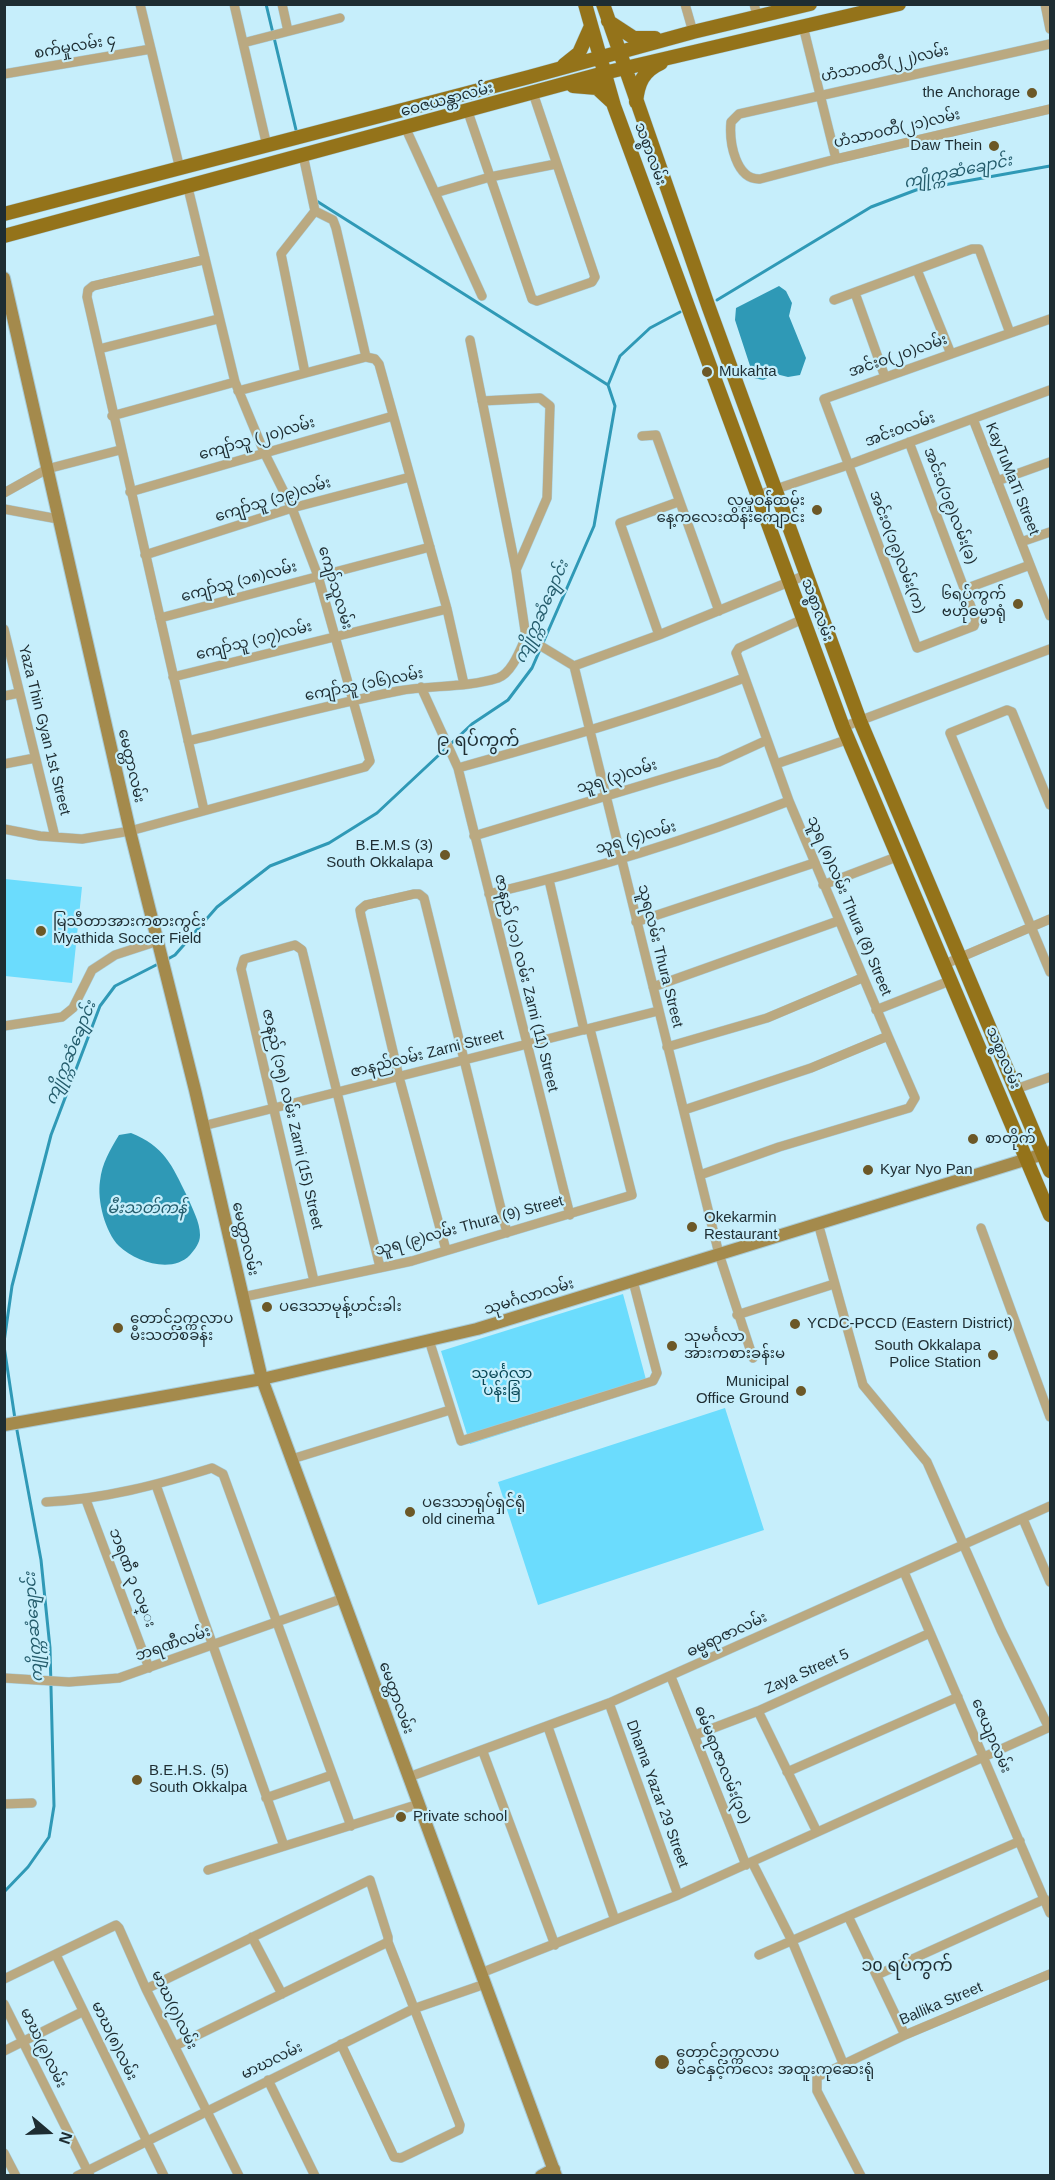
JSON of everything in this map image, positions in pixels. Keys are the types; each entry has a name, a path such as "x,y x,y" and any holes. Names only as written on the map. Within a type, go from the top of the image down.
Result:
{"main road":[{"name":"သစ္စာလမ်း","path":"585,4 614,106 846,733 1050,1215"},
{"name":"သစ္စာလမ်း","path":"603,4 623,69 774,490 860,721 1016,1089 1047,1153 1050,1171"},
{"name":"ဝေဇယန္တာလမ်း","path":"4,236 406,129 604,73 899,4"},
{"name":"ဝေဇယန္တာလမ်း","path":"4,214 618,53 693,32 756,10 805,5"},
{"path":"608,21 633,38 675,36"},
{"path":"551,71 569,63 579,52 591,26"},
{"path":"636,104 641,78 651,68 682,53"},
{"path":"555,87 597,88 610,98 614,106"},
{"path":"368,119 372,137"},
{"name":"မေတ္တာလမ်း","path":"4,278 8,309 130,831 203,1126 262,1379 555,2172"},
{"name":"သုမင်္ဂလာလမ်း","path":"4,1425 262,1379 477,1329 1047,1153"},
{"path":"541,2175 555,2172"}],"street":[{"path":"140,4 180,169"},
{"path":"234,4 267,146"},
{"path":"282,4 288,31"},
{"path":"685,4 693,32"},
{"path":"1045,4 1050,28"},
{"path":"243,43 340,18"},
{"path":"803,26 836,159"},
{"name":"ဟံသာဝတီ(၂၂)လမ်း","path":"752,179 740,171 731,122 739,114 819,94 1050,44"},
{"name":"စက်မှုလမ်း ၄","path":"4,74 151,49"},
{"path":"468,112 532,299 537,301 592,282 595,277 533,93"},
{"name":"ဟံသာဝတီ(၂၁)လမ်း","path":"752,179 1050,109"},
{"path":"406,129 482,296"},
{"path":"303,155 315,211"},
{"path":"435,192 490,177 556,164"},
{"name":"ကျော်သူလမ်း","path":"4,829 82,839 130,831 369,764 318,576 292,508 264,452 236,387 203,260 188,188"},
{"path":"315,211 333,220 336,228 366,357"},
{"path":"305,374 281,254 315,211"},
{"path":"834,300 972,249 979,249 1010,333"},
{"path":"203,260 93,286 88,290 87,297 112,416 204,810"},
{"path":"917,270 951,354"},
{"path":"855,293 885,377"},
{"path":"99,349 218,319"},
{"name":"အင်းဝ(၂၀)လမ်း","path":"848,465 824,399 1050,319"},
{"path":"470,340 516,570 526,637 535,644 574,666 719,612 806,576"},
{"path":"112,416 236,387 305,374 366,357 375,359 379,364 447,609 464,684"},
{"name":"အင်းဝလမ်း","path":"758,495 848,465 1050,390"},
{"path":"482,400 540,398 550,406 547,498 516,570"},
{"name":"ကျော်သူ (၂၀)လမ်း","path":"130,492 393,416"},
{"name":"KayTuMaTi Street","path":"973,419 1030,565 1048,601 1050,616"},
{"path":"642,436 656,435 719,612"},
{"name":"အင်းဝ(၁၉)လမ်း(ခ)","path":"909,442 976,620 974,626 917,648"},
{"path":"4,494 47,469 120,450"},
{"path":"997,481 1050,462"},
{"name":"အင်းဝ(၁၉)လမ်း(က)","path":"848,465 917,648"},
{"name":"ကျော်သူ (၁၉)လမ်း","path":"145,555 292,508 410,477"},
{"path":"658,635 620,523 678,502"},
{"path":"4,509 58,519"},
{"path":"1021,542 1050,532"},
{"name":"ကျော်သူ (၁၈)လမ်း","path":"160,618 430,547"},
{"path":"965,589 1030,565"},
{"name":"ကျော်သူ (၁၇)လမ်း","path":"173,677 447,609"},
{"name":"သူရ (၈)လမ်း Thura (8) Street","path":"700,1175 909,1108 914,1104 915,1098 862,978 789,801 736,654 739,648 803,619"},
{"name":"Yaza Thin Gyan 1st Street","path":"4,629 55,837"},
{"name":"ကျော်သူ (၁၆)လမ်း","path":"188,741 352,700 421,687 464,684 500,677 514,661 526,637"},
{"path":"776,764 846,733 860,721 911,699 1050,649"},
{"name":"သူရလမ်း Thura Street","path":"574,666 604,796 719,1254 737,1315 753,1358"},
{"path":"458,768 590,732 744,678"},
{"name":"ဇာနည် (၁၁) လမ်း Zarni (11) Street","path":"421,687 458,768 570,1215"},
{"path":"4,696 20,693"},
{"path":"1050,805 1012,712 1007,710 951,733 1050,972"},
{"name":"သူရ (၃)လမ်း","path":"474,836 719,762 767,740"},
{"path":"4,764 35,758"},
{"name":"သူရ (၄)လမ်း","path":"489,894 549,880 707,833 789,801"},
{"path":"823,885 899,856"},
{"path":"636,922 814,863"},
{"path":"549,880 587,1029"},
{"path":"446,1250 399,1077 360,909 366,905 419,894 424,898 507,1233"},
{"path":"945,964 1050,919"},
{"path":"653,987 838,921"},
{"path":"4,1026 62,1017 73,1008 92,970 115,955 158,941"},
{"name":"ဇာနည် (၁၅) လမ်း Zarni (15) Street","path":"314,1281 241,963 244,959 299,946 338,1092"},
{"path":"667,1047 767,1018 862,978"},
{"path":"876,1010 952,980"},
{"name":"ဇာနည်လမ်း Zarni Street","path":"203,1126 658,1011"},
{"name":"သူရ (၉)လမ်း Thura (9) Street","path":"243,1297 446,1250 632,1195 587,1029"},
{"path":"684,1110 812,1068 888,1036"},
{"path":"1016,1089 1050,1077"},
{"path":"338,1092 380,1267"},
{"path":"818,1223 863,1385 927,1462 1049,1727"},
{"path":"981,1228 1050,1417"},
{"path":"429,1340 460,1441 653,1381 657,1373 633,1281"},
{"path":"737,1315 834,1284"},
{"path":"292,1460 450,1410"},
{"path":"46,1502 86,1500 156,1485 212,1468 223,1474 351,1826"},
{"path":"156,1485 284,1846"},
{"name":"ဘရဏီ ၃ လမ္း","path":"86,1500 149,1668"},
{"name":"ဓမ္မရာဇာလမ်း","path":"409,1777 483,1752 671,1677 1050,1506"},
{"path":"1023,1519 1050,1582"},
{"name":"ဇေယျာလမ်း","path":"904,1572 1050,1913"},
{"name":"ဘရဏီလမ်း","path":"4,1678 34,1682 69,1682 119,1678 344,1598"},
{"name":"Zaya Street 5","path":"695,1735 758,1711 930,1633"},
{"name":"ဓမ်မရာဇာလမ်း(၃၀)","path":"671,1677 749,1863 792,1941 843,2063"},
{"path":"787,1772 958,1697"},
{"name":"Dhama Yazar 29 Street","path":"609,1703 678,1894"},
{"path":"758,1711 817,1832"},
{"path":"548,1726 615,1920"},
{"name":"မာဃလမ်း","path":"76,2175 89,2172 206,2109 413,2009 555,1945 749,1863 1049,1727"},
{"path":"483,1752 555,1945"},
{"path":"266,1798 332,1775"},
{"path":"4,1804 32,1803"},
{"path":"207,1870 419,1804"},
{"path":"759,1955 1020,1841"},
{"path":"146,1989 369,1880 388,1942 460,2126 456,2133 401,2158 394,2157 341,2044"},
{"path":"877,1975 1045,1899"},
{"path":"848,1916 905,2036"},
{"name":"မာဃ(၇)လမ်း","path":"56,1955 116,1925 239,2175"},
{"path":"252,1937 282,1994"},
{"path":"175,2046 388,1942"},
{"path":"5,1977 56,1955"},
{"name":"မာဃ(၈)လမ်း","path":"56,1955 164,2175"},
{"name":"Ballika Street","path":"861,2175 815,2083 817,2077 843,2063 1050,1974"},
{"name":"မာဃ(၉)လမ်း","path":"4,2004 89,2172"},
{"path":"4,2051 82,2012"},
{"path":"268,2080 315,2175"},
{"path":"4,2153 16,2175"}],"green space":[{"name":"မြသီတာအားကစားကွင်း Myathida Soccer Field","path":"5,879 82,887 72,983 5,976"},
{"name":"သုမင်္ဂလာ ပန်းခြံ","path":"623,1294 648,1387 470,1444 441,1351"},
{"path":"725,1408 764,1530 538,1605 498,1482"}],"water":[{"path":"779,286 786,291 792,303 789,316 806,358 800,375 788,377 776,374 763,380 754,378 735,320 736,308"},
{"name":"မီးသတ်ကန်","path":"131,1133 152,1144 166,1158 187,1196 200,1230 199,1241 190,1255 174,1264 154,1264 126,1252 114,1240 103,1215 99,1189 103,1168 119,1135"}],"waterway":[{"path":"266,4 297,134"},
{"name":"ကျိုက္ကဆံချောင်း","path":"717,300 871,207 916,190 1050,166"},
{"path":"315,200 608,385"},
{"name":"ကျိုက္ကဆံချောင်း","path":"166,960 175,955 217,907 270,866 329,843 377,813 472,724 508,700 532,668 594,526 615,406 608,385 620,356 650,328 680,312"},
{"name":"ကျိုက္ကဆံချောင်း","path":"4,1342 12,1286 51,1135 100,1006 115,986 160,963"},
{"name":"ကျိုက္ကဆံချောင်း","path":"4,1346 15,1419"},
{"name":"ကျိုက္ကဆံချောင်း","path":"4,1892 28,1867 49,1837 54,1806 50,1648 41,1560 16,1425"}],"place":[{"name":"the Anchorage","path":"1032,93"},
{"name":"Daw Thein","path":"994,146"},
{"name":"Mukahta","path":"707,372"},
{"name":"လူမှုဝန်ထမ်း နေ့ကလေးထိန်းကျောင်း","path":"817,510"},
{"name":"၆ရပ်ကွက် ဗဟိုဓမ္မာရုံ","path":"1018,604"},
{"name":"B.E.M.S (3) South Okkalapa","path":"445,855"},
{"name":"မြသီတာအားကစားကွင်း Myathida Soccer Field","path":"41,931"},
{"name":"စာတိုက်","path":"973,1139"},
{"name":"Kyar Nyo Pan","path":"868,1170"},
{"name":"Okekarmin Restaurant","path":"692,1227"},
{"name":"ပဒေသာမုန့်ဟင်းခါး","path":"267,1307"},
{"name":"YCDC-PCCD (Eastern District)","path":"795,1324"},
{"name":"တောင်ဥက္ကလာပ မီးသတ်စခန်း","path":"118,1328"},
{"name":"သုမင်္ဂလာ အားကစားခန်းမ","path":"672,1346"},
{"name":"South Okkalapa Police Station","path":"993,1355"},
{"name":"Municipal Office Ground","path":"801,1391"},
{"name":"ပဒေသာရုပ်ရှင်ရုံ old cinema","path":"410,1512"},
{"name":"B.E.H.S. (5) South Okkalpa","path":"137,1780"},
{"name":"Private school","path":"401,1817"},
{"name":"တောင်ဥက္ကလာပ မိခင်နှင့်ကလေး အထူးကုဆေးရုံ","path":"662,2062"}],"district":[{"name":"၉ ရပ်ကွက်","path":"478,741"},
{"name":"၁o ရပ်ကွက်","path":"907,1966"}]}
